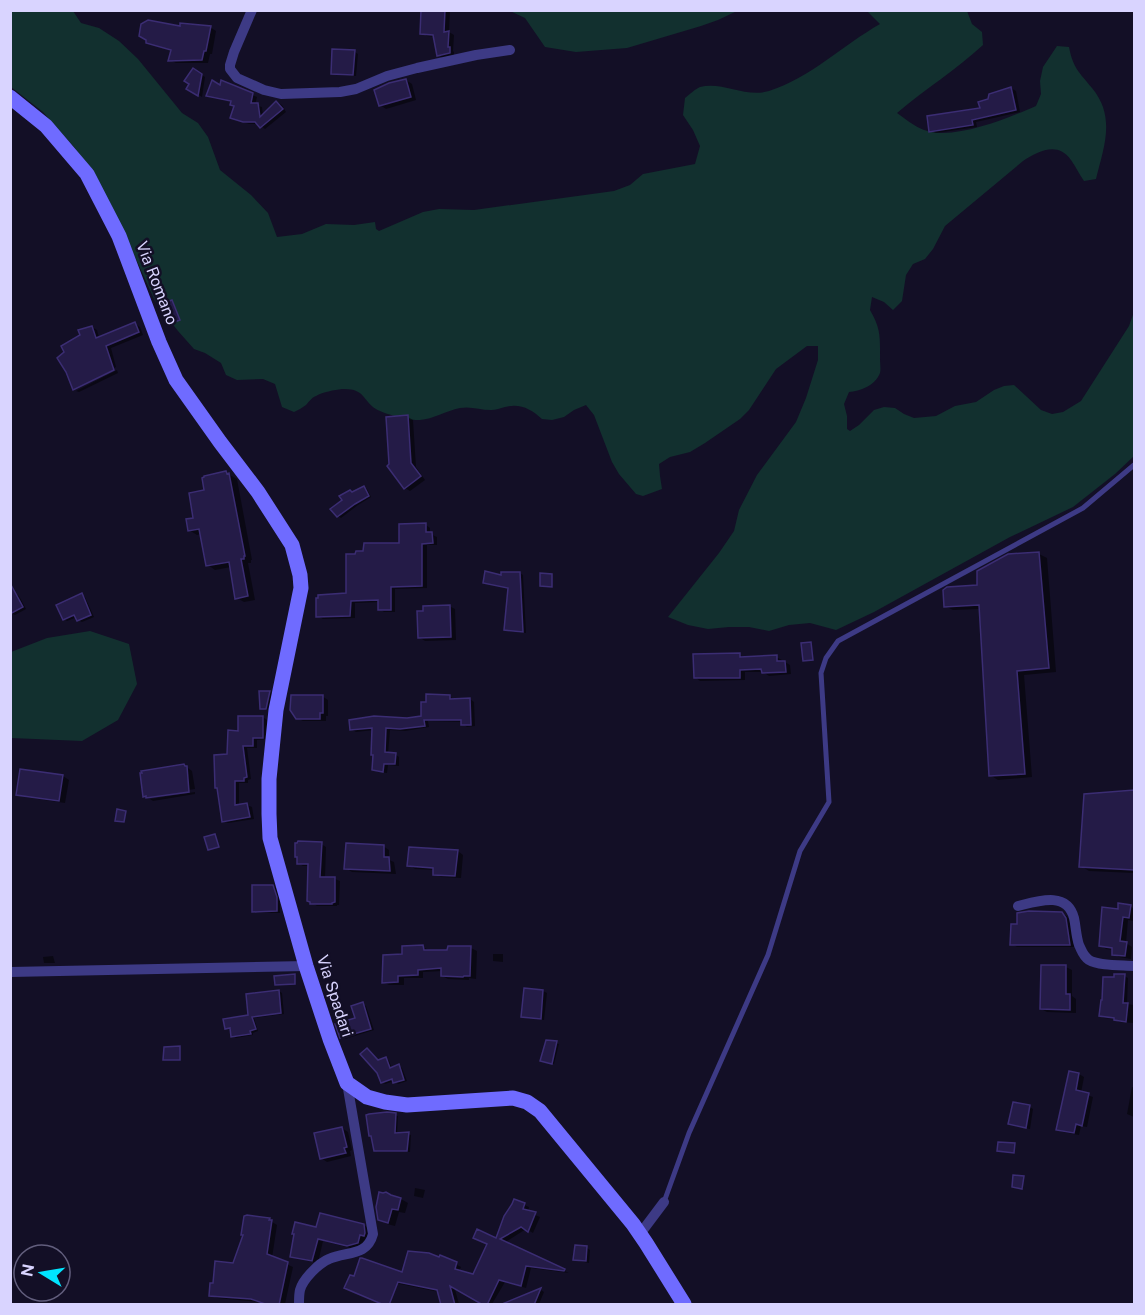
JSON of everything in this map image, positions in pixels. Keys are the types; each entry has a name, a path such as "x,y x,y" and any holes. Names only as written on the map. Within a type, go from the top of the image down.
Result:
{"street":[{"path":"252,10 234,52 230,69 237,78 264,90 281,94 340,92 356,89 387,76 417,68 510,50"},
{"name":"Via Romano","path":"10,97 46,126 87,174 119,236 159,342 176,380 258,492"},
{"name":"Via Spadari","path":"258,492 292,545 301,588 276,710 269,779 270,838 306,966 347,1083"},
{"path":"1018,906 1041,901 1062,902 1069,906 1074,917 1077,940 1083,956 1092,962 1134,966"},
{"path":"10,972 306,966"},
{"path":"347,1083 367,1097 407,1105 513,1098 527,1102 540,1111 640,1234 684,1305"},
{"path":"299,1305 300,1288 313,1270 329,1259 353,1254 362,1249 370,1243 373,1234 347,1083"},
{"path":"640,1234 664,1202"}],"lane":[{"path":"664,1202 689,1133 768,955 800,851 829,802 821,673 826,658 838,641 856,630 1083,508 1134,465"}],"green space":[{"path":"737,10 701,26 627,48 576,52 545,47 525,18 510,11"},
{"path":"10,11 73,11 81,23 99,28 119,41 138,59 182,113 198,123 208,137 220,170 251,195 268,213 277,237 302,234 326,224 354,225 375,222 376,229 379,231 423,212 439,209 474,210 614,191 630,185 643,174 695,164 700,146 683,115 685,98 700,87 717,86 760,93 784,85 812,70 880,24 867,11 967,11 972,24 982,32 983,45 897,113 921,129 936,133 950,133 981,127 1036,106 1041,94 1040,81 1043,67 1057,46 1069,47 1080,74 1092,88 1104,110 1105,144 1096,179 1084,181 1071,160 1060,151 1054,149 1035,154 1023,161 945,226 933,249 925,259 913,264 906,275 902,301 893,310 884,302 872,297 870,310 879,333 880,372 878,378 871,384 849,392 844,404 847,429 850,431 874,410 884,407 895,408 914,418 936,416 955,406 976,402 1004,386 1014,385 1041,410 1052,414 1063,412 1081,401 1129,326 1134,312 1134,456 1073,507 1010,537 874,612 836,630 810,623 789,625 769,631 749,627 708,629 688,625 668,617 734,531 739,510 757,475 796,422 818,360 818,346 807,346 776,369 749,410 740,419 690,452 670,457 659,464 662,489 643,496 636,494 619,474 594,415 586,405 564,417 552,420 542,419 520,406 510,406 491,410 460,408 416,420 380,411 371,406 355,390 342,389 319,395 294,412 282,407 275,384 263,379 237,380 226,375 221,363 194,349 171,322 168,312 155,301 120,224 75,148 43,112 11,87"},
{"path":"90,631 129,644 137,684 118,720 82,741 11,738 11,652 47,638"}],"building":[{"path":"421,10 445,10 444,32 449,31 450,53 437,56 433,35 420,34"},
{"path":"148,20 180,26 180,23 211,26 202,60 168,61 171,50 146,43 146,40 139,36 141,24"},
{"path":"332,49 355,50 353,75 331,74"},
{"path":"193,68 202,74 198,96 186,89 189,84 184,81"},
{"path":"406,79 411,97 379,106 374,90"},
{"path":"212,80 220,85 221,80 253,93 251,103 258,103 260,117 276,101 283,109 260,128 255,122 243,122 230,118 234,106 230,105 231,101 206,96"},
{"path":"1011,87 1016,110 972,120 973,125 929,132 927,116 980,108 978,102 988,99 989,94"},
{"path":"172,300 180,320 169,324 161,304"},
{"path":"135,322 139,332 106,346 114,370 73,390 57,358 64,352 61,346 80,335 78,330 92,326 96,338"},
{"path":"408,415 411,463 421,476 404,489 387,466 389,464 386,417"},
{"path":"226,471 227,474 229,473 245,556 241,559 248,596 235,599 229,562 206,566 199,529 188,531 186,519 193,518 189,493 204,490 202,478 204,476"},
{"path":"364,486 369,496 337,517 330,509 342,500 339,496"},
{"path":"426,523 426,532 432,532 433,543 422,544 422,586 391,587 391,610 378,610 378,600 351,601 350,616 316,617 318,595 346,593 346,554 363,551 364,543 399,543 399,524"},
{"path":"1039,552 1049,668 1017,671 1025,774 989,776 979,605 944,607 943,590 947,587 977,585 977,571 1008,554"},
{"path":"485,571 501,575 501,572 520,572 523,632 504,630 508,588 483,583"},
{"path":"540,573 552,574 552,587 540,586"},
{"path":"10,583 23,607 10,614"},
{"path":"82,593 91,615 77,621 74,615 63,620 56,605"},
{"path":"450,605 451,637 418,638 417,611 423,611 423,606"},
{"path":"811,642 813,660 803,661 801,643"},
{"path":"740,653 740,657 777,655 777,661 785,661 786,672 762,673 761,669 740,670 740,678 694,678 693,654"},
{"path":"259,691 270,691 266,709 260,709"},
{"path":"426,694 450,695 450,699 470,698 471,725 461,725 461,720 424,720 425,726 386,728 385,752 396,753 395,764 384,764 383,772 372,770 372,728 350,730 349,720 374,716 407,718 421,716 421,702 426,702"},
{"path":"291,695 323,695 323,713 320,713 320,719 296,719 290,710"},
{"path":"238,716 263,716 263,738 253,738 253,746 243,746 247,777 244,781 235,781 235,805 247,803 250,817 222,822 217,788 215,788 214,755 227,754 228,730 238,731"},
{"path":"184,764 187,766 189,792 143,797 141,771"},
{"path":"20,769 63,775 59,801 16,795"},
{"path":"1134,790 1134,870 1079,867 1084,794"},
{"path":"117,809 126,811 124,822 115,821"},
{"path":"215,834 219,847 208,850 204,837"},
{"path":"298,841 322,842 320,877 335,877 335,902 332,904 310,904 307,901 308,864 297,864 295,843"},
{"path":"346,843 384,845 384,857 389,857 390,871 344,869"},
{"path":"409,847 458,850 455,876 433,875 433,868 407,866"},
{"path":"252,885 273,885 277,897 277,911 252,912"},
{"path":"1118,903 1131,905 1129,918 1123,917 1120,941 1127,942 1125,956 1112,955 1112,948 1099,946 1102,907 1118,909"},
{"path":"1062,912 1066,918 1070,945 1010,945 1011,924 1017,924 1017,913"},
{"path":"423,945 424,950 447,950 448,946 471,946 470,976 441,976 441,968 418,970 418,975 398,976 398,982 382,983 383,955 402,954 402,946"},
{"path":"1041,965 1066,965 1066,994 1070,994 1070,1010 1040,1009"},
{"path":"295,974 295,984 275,985 274,976"},
{"path":"1114,974 1125,974 1123,1003 1128,1003 1126,1022 1099,1016 1103,977 1114,977"},
{"path":"524,988 543,990 541,1019 521,1017"},
{"path":"279,990 281,1013 252,1017 256,1029 250,1031 251,1034 231,1037 230,1028 225,1029 223,1019 248,1015 246,994"},
{"path":"363,1002 371,1029 340,1038 335,1024 355,1018 351,1006"},
{"path":"546,1040 557,1041 552,1064 540,1061"},
{"path":"180,1046 180,1060 163,1060 164,1047"},
{"path":"367,1048 378,1060 386,1057 390,1068 399,1064 404,1080 393,1083 392,1079 381,1083 377,1073 360,1054"},
{"path":"1069,1071 1079,1073 1076,1090 1089,1093 1082,1126 1076,1124 1074,1133 1056,1130"},
{"path":"1013,1102 1030,1105 1026,1128 1008,1124"},
{"path":"396,1113 395,1133 409,1132 407,1151 374,1151 366,1115"},
{"path":"342,1127 347,1147 344,1148 346,1153 320,1159 314,1133"},
{"path":"998,1142 1015,1143 1014,1153 997,1151"},
{"path":"1013,1175 1024,1176 1022,1189 1012,1187"},
{"path":"379,1192 386,1192 401,1198 398,1210 392,1209 388,1223 378,1220 376,1207"},
{"path":"514,1199 525,1203 523,1209 536,1212 528,1232 521,1227 500,1239 565,1269 564,1271 526,1266 521,1286 499,1280 487,1305 483,1305 450,1286 455,1305 441,1305 437,1290 398,1282 389,1305 344,1288 350,1275 354,1276 360,1258 402,1272 408,1251 429,1253 439,1257 440,1255 457,1262 455,1269 473,1274 487,1244 473,1238 477,1229 496,1238 504,1216"},
{"path":"320,1213 364,1224 364,1236 360,1235 358,1243 347,1246 318,1239 312,1261 290,1257 295,1222 316,1227"},
{"path":"244,1216 272,1220 267,1254 288,1262 279,1305 268,1305 251,1299 209,1296 215,1261 233,1263 243,1235 241,1235"},
{"path":"575,1245 587,1246 586,1261 573,1260"},
{"path":"541,1288 534,1305 502,1305 502,1304"}]}
